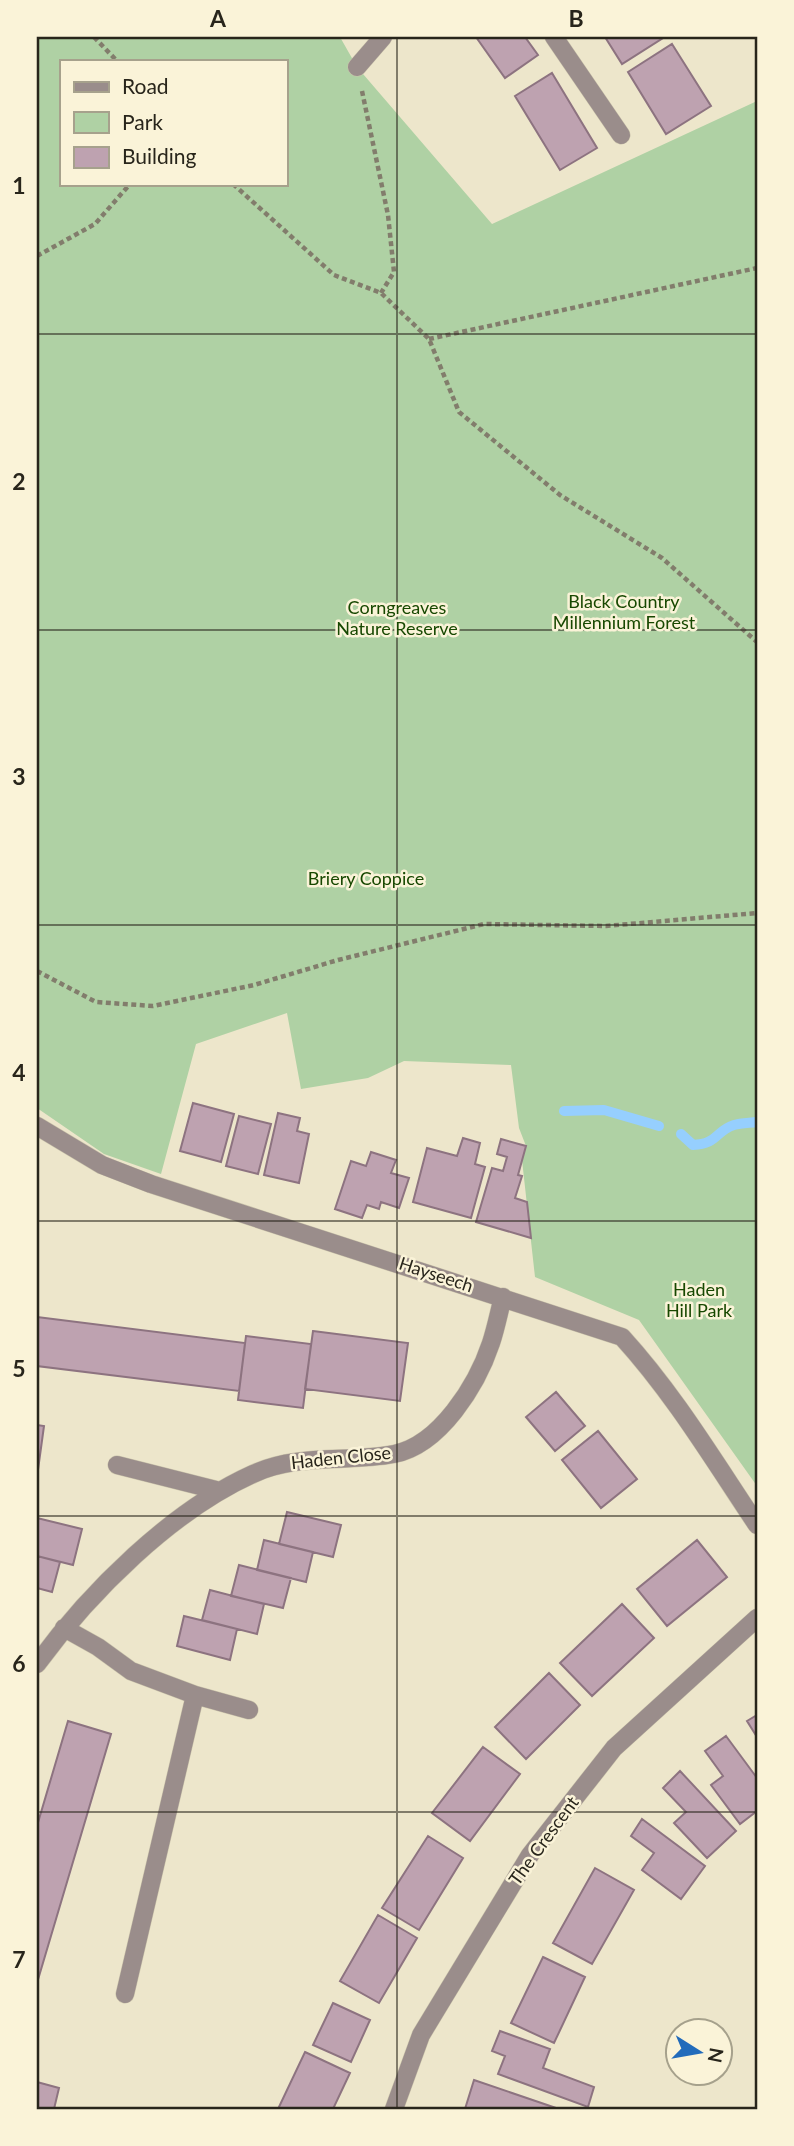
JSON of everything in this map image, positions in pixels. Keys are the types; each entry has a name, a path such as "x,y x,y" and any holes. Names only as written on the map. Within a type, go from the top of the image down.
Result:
{"street":[{"path":"357,67 383,37"},
{"path":"554,37 621,135"},
{"name":"Hayseech","path":"37,1126 102,1165 150,1184 622,1337 662,1385 757,1525"},
{"name":"Haden Close","path":"37,1664 64,1628 171,1523 219,1491 256,1472 292,1461 395,1454 426,1441 448,1419 471,1384 491,1344 503,1297"},
{"path":"117,1465 219,1491"},
{"name":"The Crescent","path":"394,2109 421,2035 530,1855 614,1748 757,1618"},
{"path":"64,1628 98,1647 131,1671 195,1695 249,1710"},
{"path":"125,1994 195,1695"}],"path":[{"path":"94,37 116,60"},
{"path":"357,67 388,215 394,272 381,293"},
{"path":"37,256 94,223 128,186"},
{"path":"235,186 334,275 381,293 429,339 459,412 560,495 662,558 757,642"},
{"path":"429,339 757,268"},
{"path":"37,971 96,1002 153,1006 254,985 338,960 484,924 606,926 757,912"}],"green space":[{"name":"Corngreaves Nature Reserve","path":"37,37 340,37 357,67 492,224 757,101 757,1486 639,1320 535,1277 522,1160 526,1146 519,1128 511,1065 404,1061 368,1078 301,1089 287,1013 196,1044 161,1174 104,1154 37,1108"}],"building":[{"path":"476,37 525,37 538,55 505,78"},
{"path":"605,37 662,37 663,38 622,64"},
{"path":"672,44 711,106 666,134 628,72"},
{"path":"552,73 597,148 560,170 515,96"},
{"path":"193,1103 234,1114 221,1162 180,1151"},
{"path":"278,1113 300,1118 297,1131 309,1134 299,1183 264,1175"},
{"path":"239,1116 271,1124 258,1174 226,1166"},
{"path":"463,1138 480,1143 475,1164 485,1167 471,1218 413,1202 427,1148 457,1156"},
{"path":"501,1139 526,1146 518,1175 522,1176 515,1198 527,1202 531,1238 476,1222 492,1168 503,1171 507,1157 497,1154"},
{"path":"371,1152 396,1160 391,1173 409,1178 399,1208 381,1202 379,1209 367,1205 362,1218 335,1209 351,1161 366,1166"},
{"path":"37,1317 245,1343 239,1391 37,1366"},
{"path":"313,1331 408,1343 400,1401 305,1389"},
{"path":"246,1336 311,1344 303,1408 238,1400"},
{"path":"556,1392 585,1426 555,1451 526,1417"},
{"path":"37,1425 44,1426 37,1477"},
{"path":"598,1431 637,1479 601,1508 562,1460"},
{"path":"287,1512 341,1525 333,1557 279,1544"},
{"path":"37,1518 82,1529 73,1565 37,1556"},
{"path":"264,1540 313,1552 306,1582 257,1570"},
{"path":"697,1540 727,1577 667,1626 637,1589"},
{"path":"37,1556 60,1562 52,1592 37,1588"},
{"path":"239,1565 291,1578 283,1608 231,1596"},
{"path":"210,1590 264,1604 257,1634 202,1620"},
{"path":"622,1604 654,1638 592,1696 560,1663"},
{"path":"184,1616 237,1629 230,1660 177,1646"},
{"path":"549,1673 580,1705 526,1759 495,1727"},
{"path":"757,1715 757,1737 747,1721"},
{"path":"68,1721 111,1734 37,1983 37,1826"},
{"path":"726,1736 757,1778 757,1811 740,1824 711,1785 723,1776 705,1751"},
{"path":"483,1747 520,1774 470,1841 432,1813"},
{"path":"680,1771 736,1831 707,1858 674,1823 686,1812 663,1788"},
{"path":"642,1819 705,1866 681,1899 642,1870 654,1853 631,1836"},
{"path":"428,1836 463,1858 419,1930 382,1908"},
{"path":"595,1868 634,1890 592,1964 553,1943"},
{"path":"378,1915 417,1938 379,2003 340,1981"},
{"path":"543,1957 585,1977 554,2043 511,2023"},
{"path":"333,2003 370,2020 351,2062 313,2045"},
{"path":"500,2031 550,2049 543,2068 594,2087 588,2107 498,2074 505,2056 492,2051"},
{"path":"305,2052 350,2073 333,2109 278,2109"},
{"path":"474,2080 559,2109 465,2109"},
{"path":"37,2082 59,2088 54,2109 37,2109"}],"waterway":[{"path":"564,1111 604,1110 659,1126"},
{"path":"681,1134 693,1145 701,1144 734,1125 757,1122"}],"park label":[{"name":"Black Country Millennium Forest","path":"624,612"},
{"name":"Briery Coppice","path":"366,879"},
{"name":"Haden Hill Park","path":"699,1300"}]}
